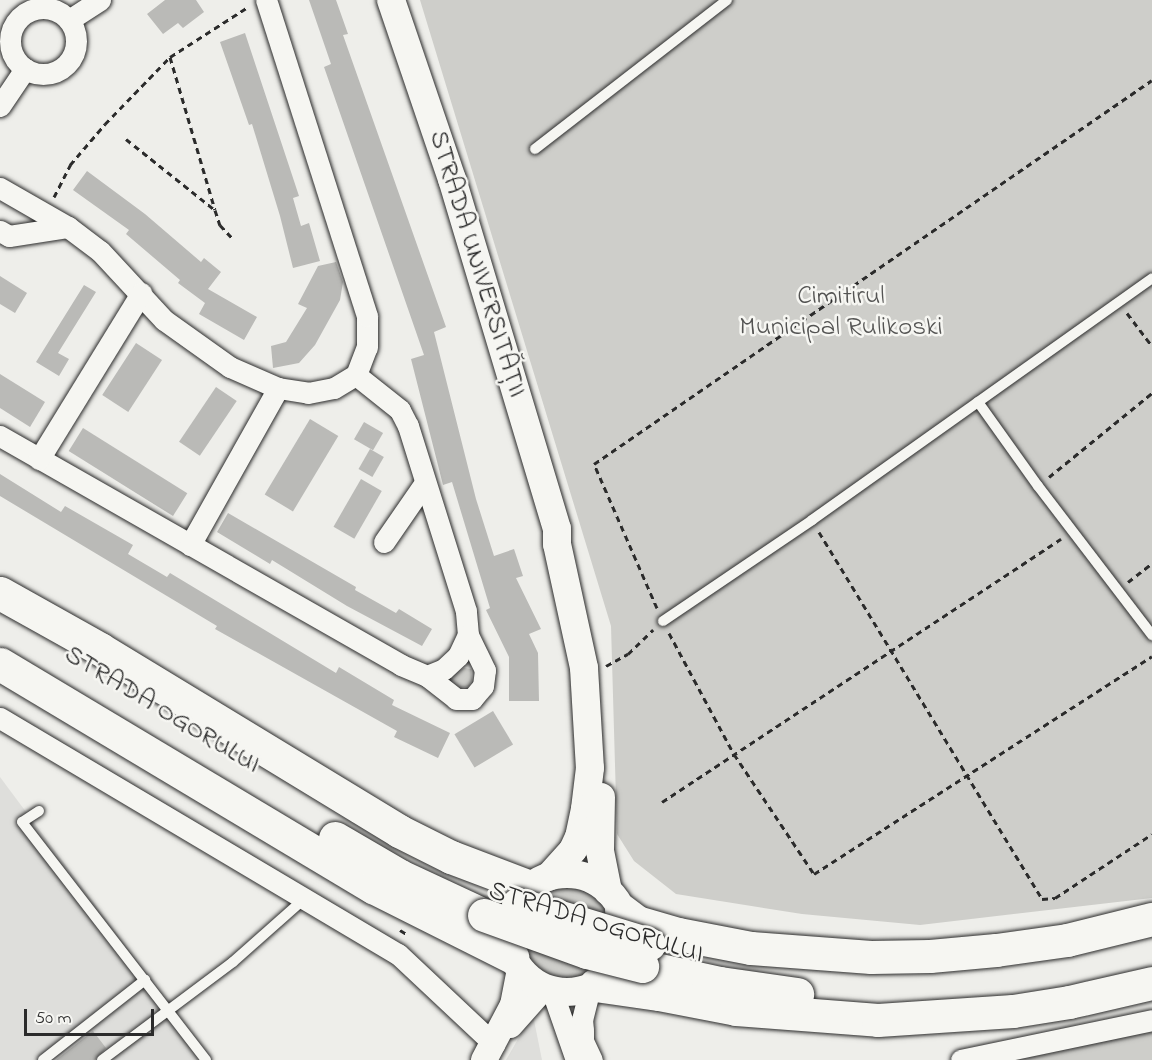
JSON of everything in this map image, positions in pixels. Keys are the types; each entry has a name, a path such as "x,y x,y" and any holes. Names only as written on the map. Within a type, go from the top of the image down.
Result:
{"highway":[{"path":"0,592 110,655 399,831 451,857 540,882"},
{"name":"STRADA OGORULUI","path":"0,615 488,904 587,952 700,956 816,972 918,975 994,971 1060,961 1152,940"},
{"name":"STRADA OGORULUI","path":"0,640 400,876 488,904"},
{"path":"0,664 373,887 516,964"},
{"path":"614,900 637,922 678,934 751,948 871,957 930,956 996,951 1067,940 1152,919"},
{"name":"STRADA OGORULUI","path":"645,955 720,983 823,997 908,999 993,993 1076,981 1152,962"},
{"path":"592,987 659,994 736,1009 878,1020 1013,1011 1069,1002 1152,983"}],"main road":[{"name":"STRADA UNIVERSITĂȚII","path":"391,0 452,179 557,528 557,544 571,595 585,676 590,768 579,837 573,850 540,882"},
{"name":"STRADA UNIVERSITĂȚII","path":"557,528 567,542 583,594 596,668 602,771 600,850 614,900"},
{"path":"565,874 580,876 595,881 614,900 625,923 622,952 607,977 592,987 564,993 547,989 516,964 508,942 510,919 519,898 540,882 565,874"}],"street":[{"path":"69,20 100,0"},
{"path":"0,188 68,227 100,251 164,320 230,367 278,388 308,393 334,388 356,375 367,347 367,316 258,3"},
{"path":"25,6 49,8 69,20 76,36 71,58 64,67 40,74 25,69 11,49 11,33 25,6"},
{"path":"0,106 25,69"},
{"path":"0,231 9,236 68,227"},
{"path":"39,459 141,293"},
{"path":"0,436 401,665 427,676 456,699 472,699 483,686 484,670 468,635 466,611 424,484 408,426 400,410 356,375"},
{"path":"190,545 278,388"},
{"path":"384,542 424,484"},
{"path":"427,676 444,669 458,656 468,635"},
{"path":"0,718 398,954 492,1046"},
{"path":"492,1046 513,1005 516,964"},
{"path":"592,987 582,1019 584,1041 592,1060"},
{"path":"492,1046 547,989 576,1060"},
{"path":"962,1060 1152,1020"}],"lane":[{"path":"536,149 726,0"},
{"path":"663,621 812,520 1152,278"},
{"path":"978,402 1038,486 1152,635"},
{"path":"39,811 22,822 206,1060"},
{"path":"102,1060 262,938 305,898"},
{"path":"43,1060 145,980"}],"path":[{"path":"46,214 70,165 105,124 170,57 258,3"},
{"path":"170,57 220,225 233,239"},
{"path":"1152,80 594,464 663,621 734,753 814,874 1152,656"},
{"path":"126,139 215,210"},
{"path":"1119,302 1152,346"},
{"path":"1038,486 1152,393"},
{"path":"812,520 1042,899 1055,898 1152,834"},
{"path":"662,802 1072,531"},
{"path":"1118,591 1152,563"},
{"path":"604,667 628,654 663,621"}],"shaded area":[{"path":"0,777 211,1060 0,1060"},
{"path":"533,1015 542,1060 506,1060 518,1039"}],"green space":[{"name":"Cimitirul Municipal Rulikoski","path":"420,0 1152,0 1152,898 920,925 802,914 676,894 634,861 617,834 611,626"},
{"path":"464,668 471,669 472,680 469,686 456,689 446,679"},
{"path":"557,883 586,886 608,904 589,979 575,983 561,984 547,980 524,962 523,908 532,896"},
{"path":"1152,1023 1152,1060 997,1060"}],"building":[{"path":"165,0 196,0 204,12 183,28 178,23 163,34 147,14"},
{"path":"309,0 336,0 348,34 343,35 446,327 434,332 476,499 494,556 514,549 523,576 516,578 541,629 529,634 538,653 539,701 509,701 509,657 486,610 490,608 452,482 443,485 411,359 424,355 324,67 331,64"},
{"path":"245,33 299,196 293,198 301,226 309,223 320,261 293,268 252,124 249,125 220,42"},
{"path":"87,171 145,214 201,262 204,258 221,272 208,289 257,317 244,340 199,314 205,303 178,283 180,280 126,234 129,230 73,190"},
{"path":"336,262 343,282 340,300 315,345 299,363 273,368 271,346 286,342 307,308 298,304 318,266"},
{"path":"0,276 27,293 15,313 0,304"},
{"path":"84,285 96,292 58,353 69,359 59,376 36,362"},
{"path":"136,343 162,360 128,412 102,395"},
{"path":"0,374 45,402 30,427 0,408"},
{"path":"216,387 237,401 200,456 179,442"},
{"path":"310,419 338,436 293,511 265,494"},
{"path":"364,422 383,433 373,450 354,439"},
{"path":"83,428 187,493 173,516 69,451"},
{"path":"370,449 384,457 372,477 358,469"},
{"path":"0,474 61,512 65,506 133,545 128,554 167,577 170,573 336,673 339,667 394,700 392,705 450,733 438,758 394,737 397,731 215,629 217,626 0,496"},
{"path":"361,479 382,491 354,539 334,527"},
{"path":"228,513 356,587 355,590 396,613 399,609 432,629 422,646 347,606 272,560 270,564 217,532"},
{"path":"493,711 513,744 475,768 454,734"},
{"path":"93,1031 106,1048 95,1060 56,1060"}]}
